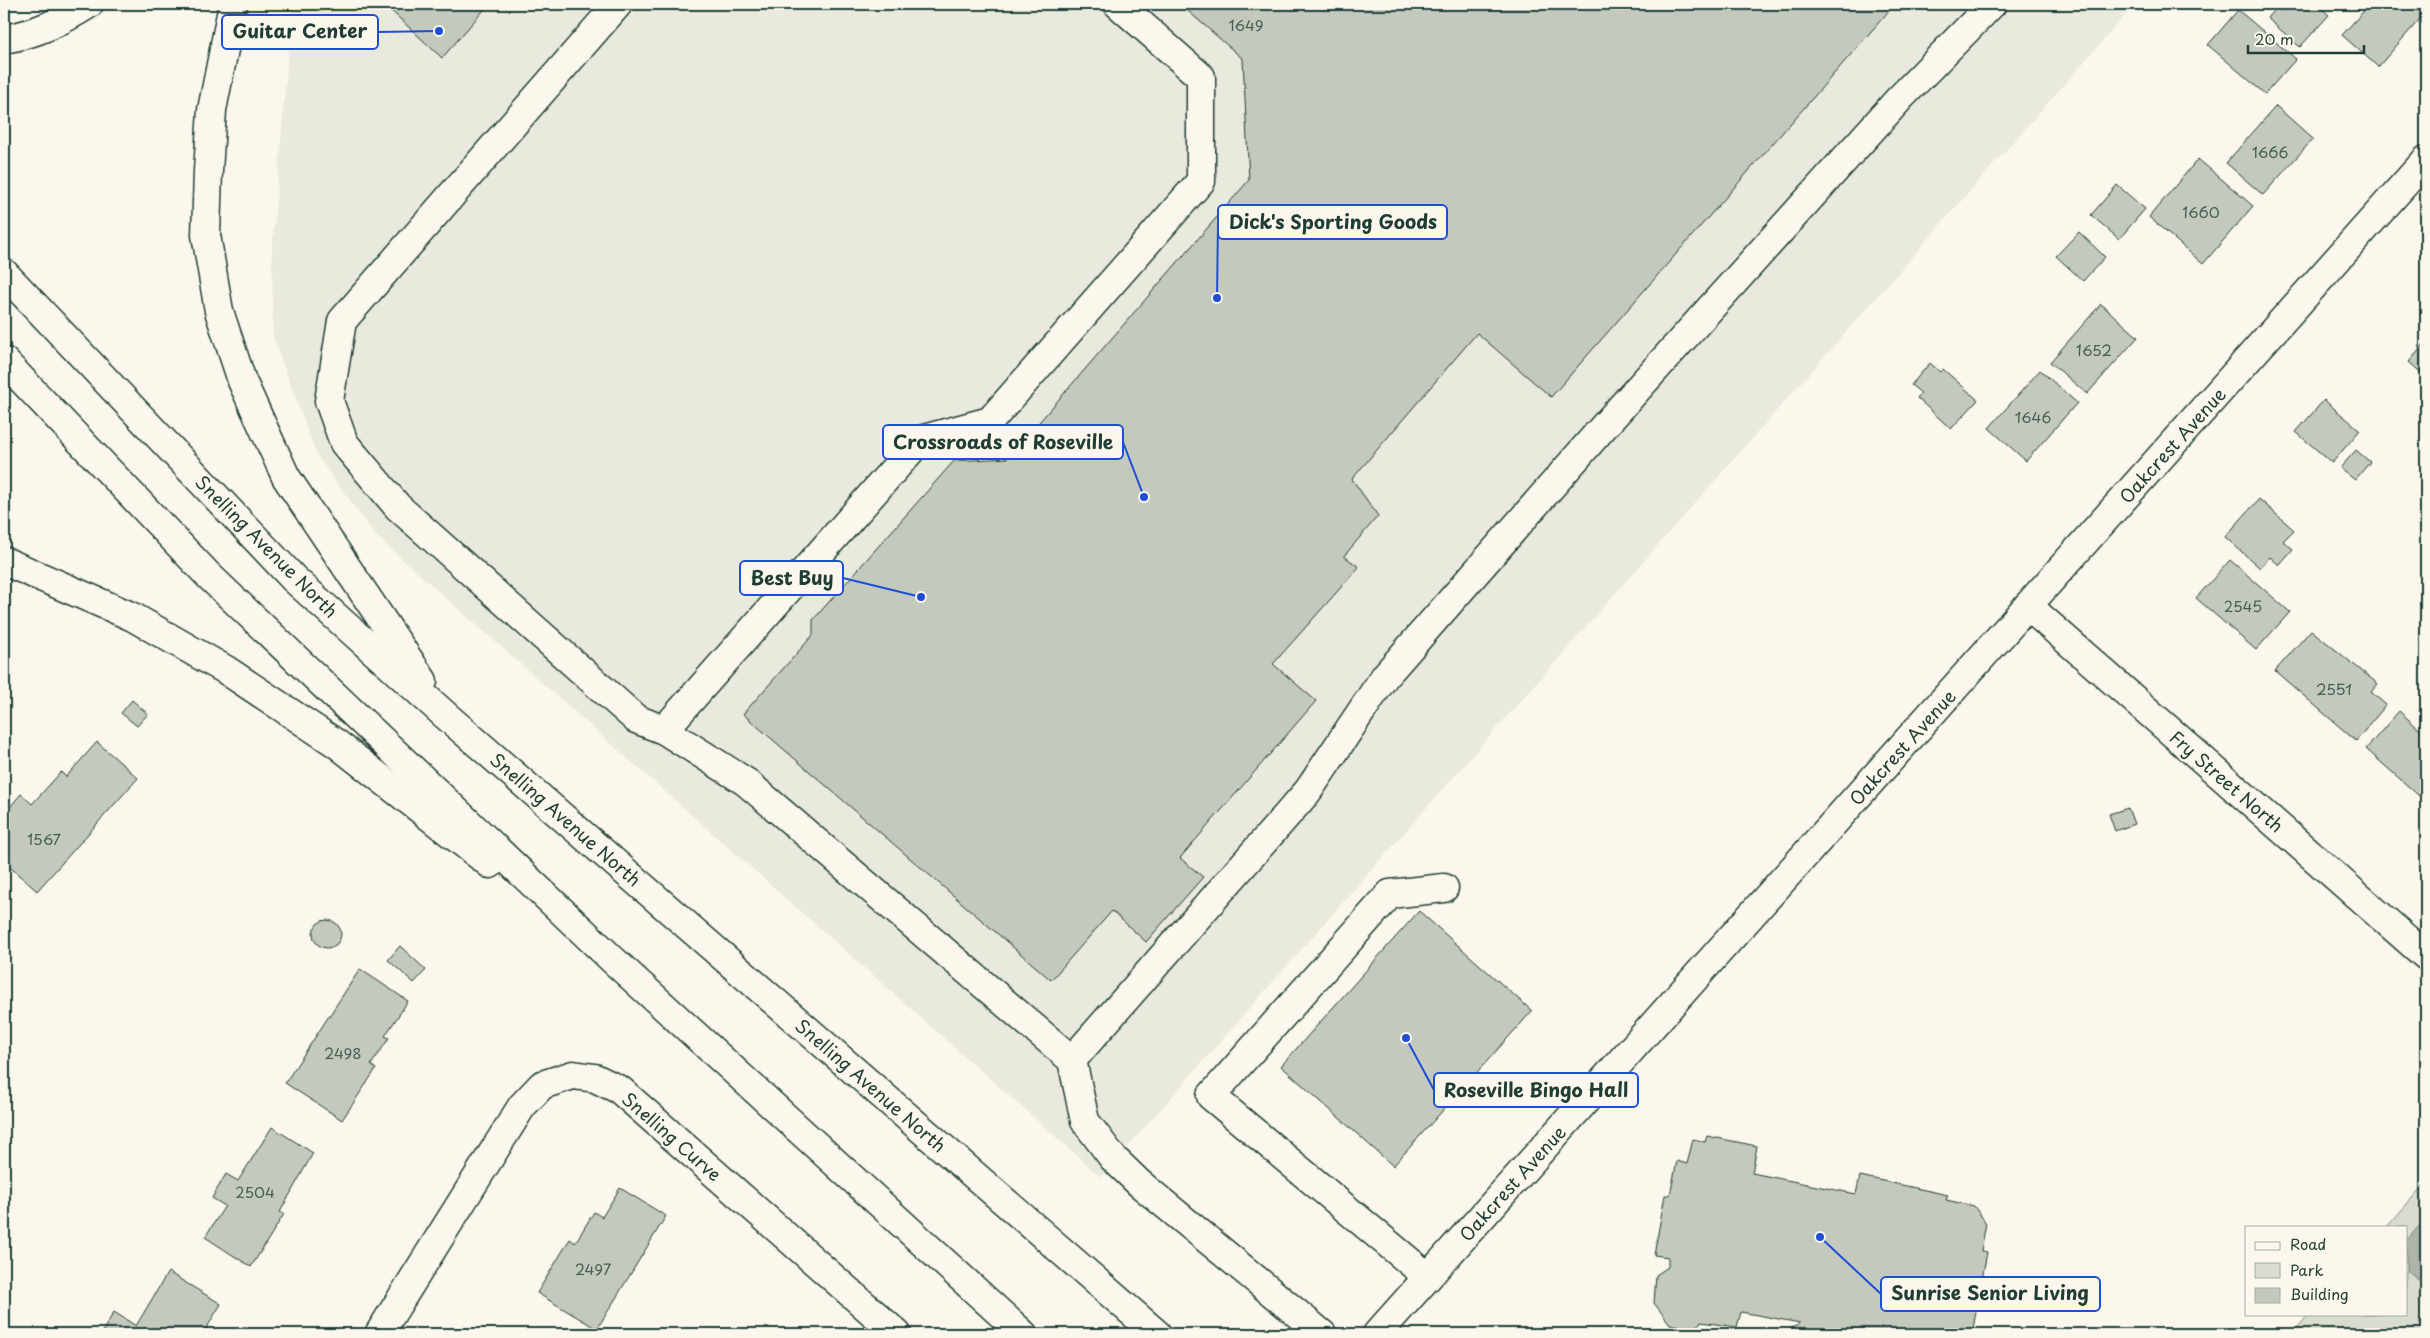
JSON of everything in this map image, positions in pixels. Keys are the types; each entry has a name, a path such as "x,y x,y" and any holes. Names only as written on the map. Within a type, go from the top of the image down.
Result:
{"main road":[{"path":"4,39 25,35 66,19 89,4"},
{"path":"233,4 212,110 208,171 206,235 219,310 242,381 286,477 444,714"},
{"path":"618,4 342,321 329,401 344,443 398,507 636,719 664,730 746,782 1072,1060 1086,1121 1113,1158 1139,1183 1322,1334"},
{"path":"664,730 920,440 990,421 1201,181 1200,77 1118,4"},
{"path":"1072,1060 1308,790 1392,668 1606,424 1900,98 1992,4"},
{"name":"Oakcrest Avenue","path":"1378,1334 2028,606 2424,168"},
{"name":"Snelling Avenue North","path":"4,273 294,579 444,714 1157,1334"},
{"path":"4,361 208,575 613,960 1023,1334"},
{"path":"4,561 133,617 226,670 337,744 613,960"},
{"name":"Fry Street North","path":"2028,606 2426,956"},
{"path":"1428,1277 1211,1096 1390,894 1444,888"},
{"name":"Snelling Curve","path":"380,1334 522,1106 542,1085 573,1075 595,1078 620,1090 897,1334"}],"shaded area":[{"path":"292,4 2135,4 1101,1177 376,536 317,456 273,337 272,251"},
{"path":"2426,1218 2426,1287 2408,1272 2408,1239"}],"green space":[{"path":"2426,1182 2426,1334 2292,1334 2307,1316 2408,1316 2408,1226 2388,1226"}],"building":[{"path":"384,4 489,4 442,58"},
{"path":"1180,4 1895,4 1551,397 1477,333 1352,479 1378,516 1344,556 1359,567 1273,664 1316,701 1180,858 1203,877 1146,942 1112,911 1051,980 743,714 813,635 813,620 954,461 1008,458 1249,180 1243,59"},
{"path":"2279,4 2317,4 2329,15 2300,47 2267,18"},
{"path":"2370,4 2424,4 2426,6 2426,12 2378,67 2342,35"},
{"path":"2238,10 2296,59 2265,94 2208,45"},
{"path":"2276,106 2313,139 2263,195 2226,163"},
{"path":"2198,159 2253,206 2203,264 2149,217"},
{"path":"2117,185 2145,209 2119,239 2091,215"},
{"path":"2079,232 2105,257 2083,281 2056,256"},
{"path":"2101,304 2138,337 2087,394 2050,362"},
{"path":"2426,342 2426,377 2409,362"},
{"path":"1930,363 1940,372 1943,369 1978,400 1951,429 1917,398 1921,393 1911,385"},
{"path":"2040,370 2077,403 2026,461 1989,428"},
{"path":"2324,400 2360,430 2332,463 2296,432"},
{"path":"2356,450 2370,462 2355,480 2340,468"},
{"path":"2259,499 2294,530 2283,541 2293,549 2279,565 2270,557 2260,568 2225,537"},
{"path":"2230,560 2290,612 2256,650 2196,598"},
{"path":"2311,630 2378,684 2371,692 2386,705 2356,741 2275,671"},
{"path":"132,700 148,714 137,726 121,713"},
{"path":"2399,711 2426,735 2426,802 2366,749"},
{"path":"97,742 138,778 37,891 4,862 4,814 21,794 32,804 61,772 66,777"},
{"path":"2128,808 2134,824 2115,831 2109,814"},
{"path":"1419,911 1532,1011 1393,1166 1281,1066"},
{"path":"327,920 337,924 341,934 337,944 327,948 317,944 313,934 317,924"},
{"path":"400,946 426,970 414,983 388,960"},
{"path":"360,969 408,1001 385,1036 389,1038 371,1065 376,1069 342,1120 285,1083"},
{"path":"272,1127 313,1153 280,1212 284,1214 251,1267 205,1237 225,1206 212,1198 226,1174 238,1181"},
{"path":"1707,1136 1757,1146 1752,1173 1856,1194 1860,1176 1948,1195 1946,1200 1974,1206 1986,1223 1981,1251 1987,1252 1972,1334 1784,1334 1800,1323 1741,1312 1737,1327 1701,1322 1693,1329 1670,1324 1654,1303 1656,1275 1668,1267 1668,1257 1654,1255 1665,1195 1670,1195 1677,1161 1687,1164 1693,1139 1705,1142"},
{"path":"620,1188 666,1216 597,1329 537,1293 570,1239 575,1243 594,1212 602,1217"},
{"path":"168,1272 221,1304 203,1334 101,1334 114,1312 136,1326"}],"place":[{"name":"Guitar Center","path":"439,31"},
{"name":"Dick's Sporting Goods","path":"1217,298"},
{"name":"Crossroads of Roseville","path":"1144,497"},
{"name":"Best Buy","path":"921,597"},
{"name":"Roseville Bingo Hall","path":"1406,1038"},
{"name":"Sunrise Senior Living","path":"1820,1237"}]}
